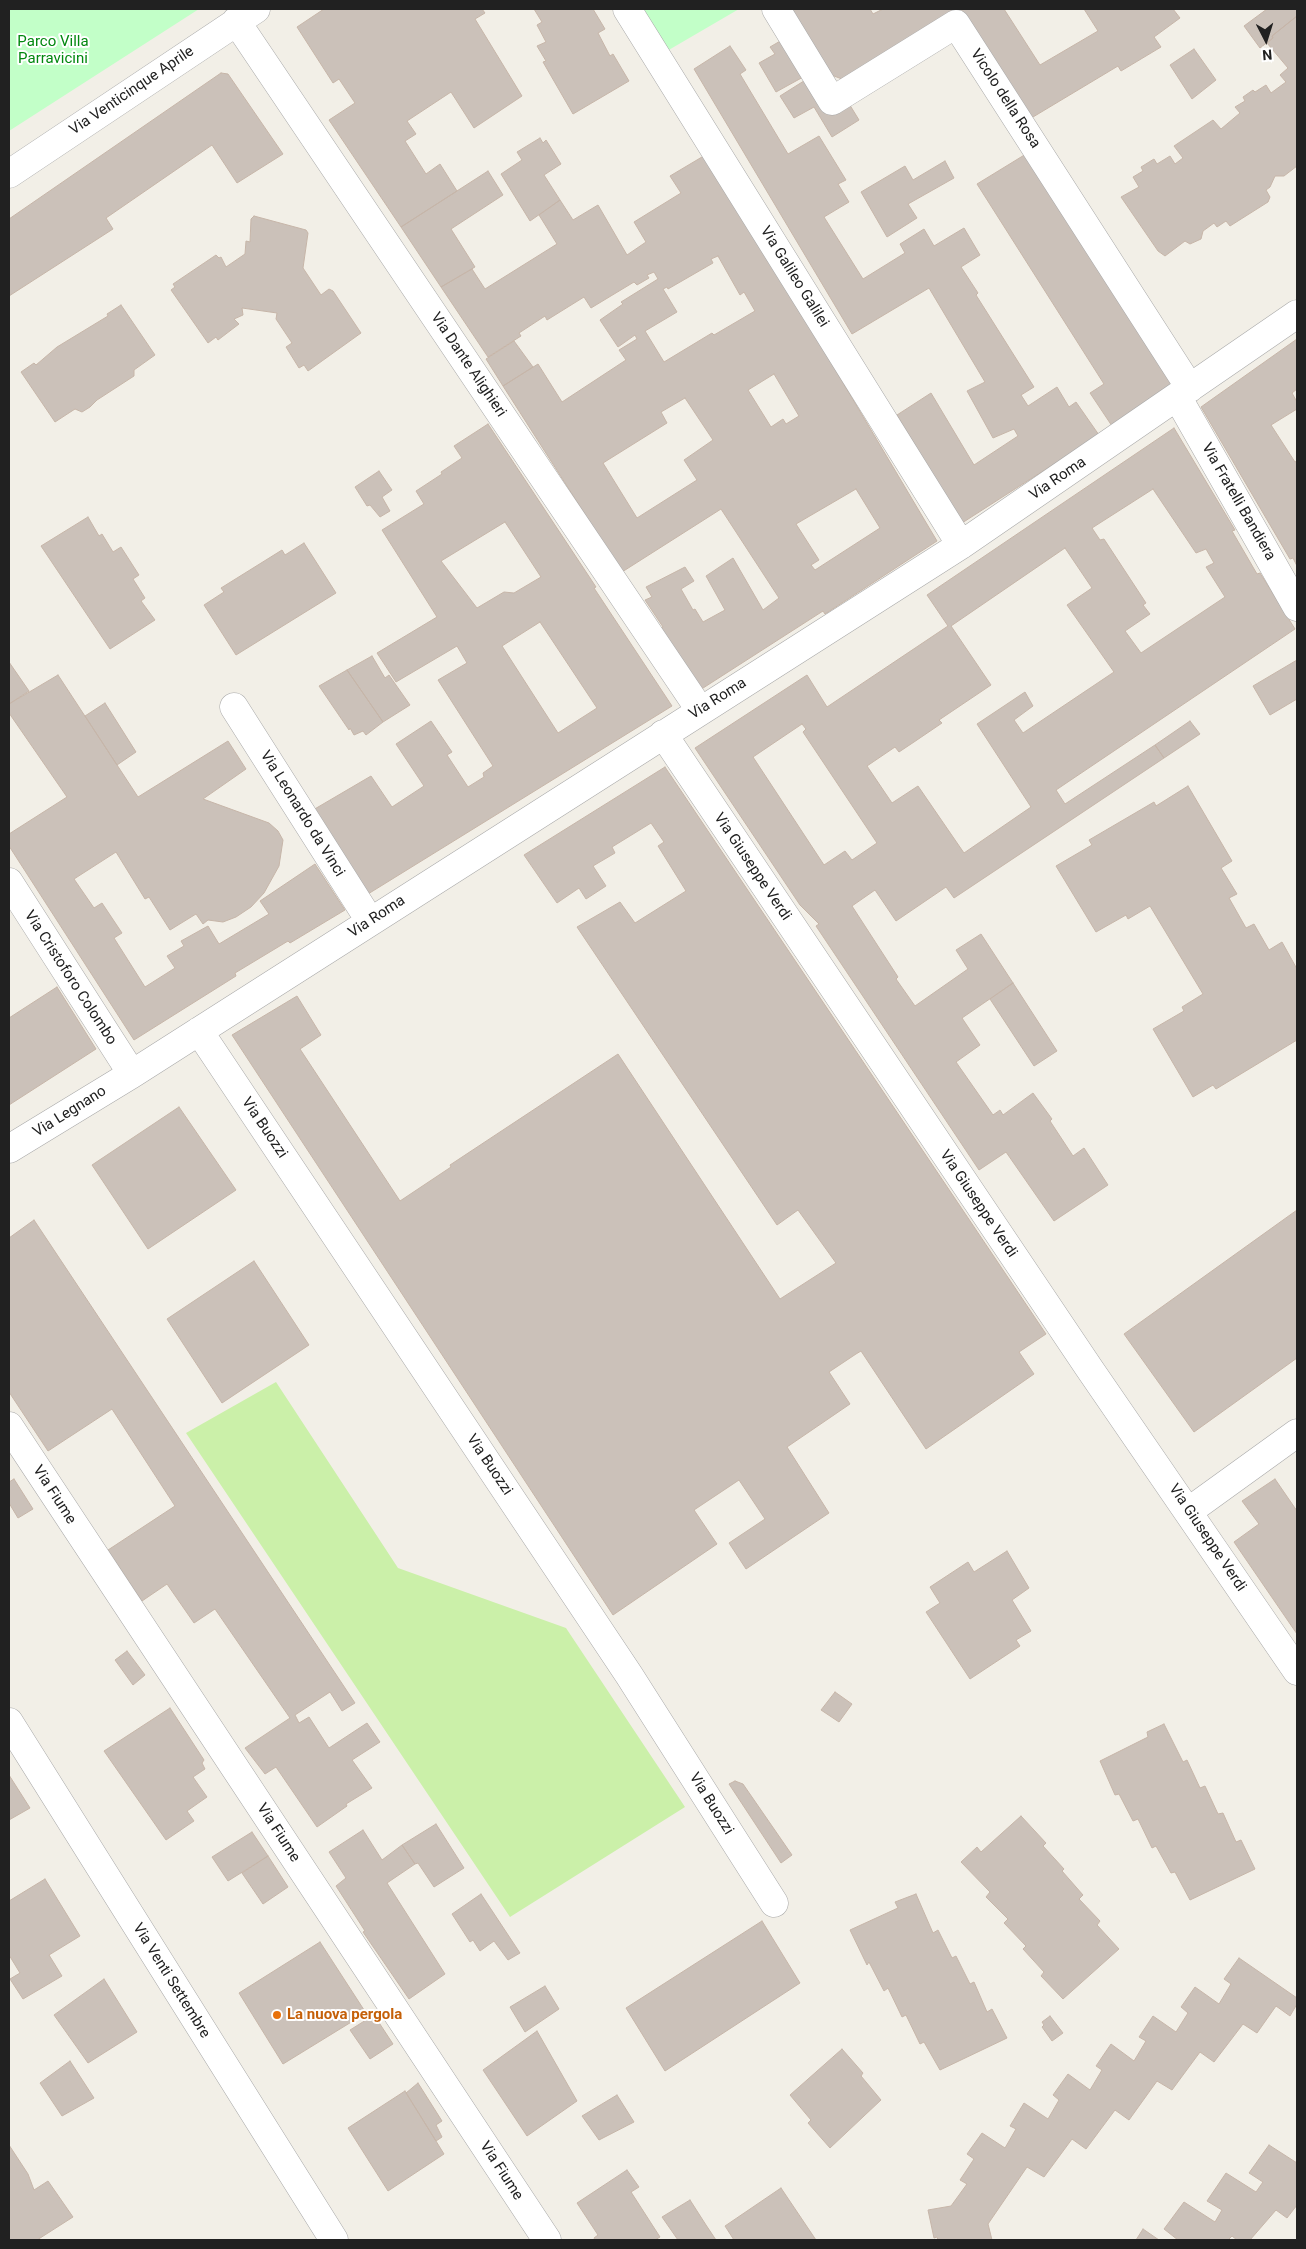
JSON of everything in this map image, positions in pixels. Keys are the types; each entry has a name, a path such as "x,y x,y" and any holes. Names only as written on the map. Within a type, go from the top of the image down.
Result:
{"street":[{"name":"Via Galileo Galilei","path":"627,9 960,545"},
{"name":"Vicolo della Rosa","path":"776,9 832,101 956,24 1184,393"},
{"name":"Via Venticinque Aprile","path":"9,174 246,15"},
{"name":"Via Dante Alighieri","path":"246,15 700,710"},
{"name":"Via Roma","path":"132,1074 960,545 1297,314"},
{"name":"Via Fratelli Bandiera","path":"1184,393 1297,607"},
{"name":"Via Leonardo da Vinci","path":"234,707 370,921"},
{"name":"Via Giuseppe Verdi","path":"663,734 1083,1360 1189,1511 1297,1671"},
{"name":"Via Cristoforo Colombo","path":"9,882 132,1074"},
{"name":"Via Buozzi","path":"199,1031 629,1675 774,1903"},
{"name":"Via Legnano","path":"9,1149 132,1074"},
{"name":"Via Fiume","path":"9,1426 547,2240"},
{"path":"1189,1511 1297,1433"},
{"name":"Via Venti Settembre","path":"9,1722 334,2240"}],"green space":[{"name":"Parco Villa Parravicini","path":"9,9 199,9 9,131"},
{"path":"640,9 739,9 667,51"},
{"path":"276,1382 398,1568 566,1628 685,1807 510,1917 186,1433"}],"building":[{"path":"324,9 482,9 485,13 475,19 522,96 474,128 451,92 407,121 416,134 405,141 426,174 440,164 457,191 401,227 329,120 355,103 339,79 333,83 297,27"},
{"path":"534,9 593,9 605,29 598,33 610,56 613,54 629,81 573,114 543,62 546,61 537,46 546,42 537,25 542,22"},
{"path":"788,9 870,9 873,14 883,9 956,9 842,79 826,73"},
{"path":"961,9 1004,9 1040,65 1098,31 1084,9 1173,9 1180,18 1154,37 1161,47 1121,71 1118,66 1028,120"},
{"path":"1267,9 1297,9 1297,16 1260,48 1244,26"},
{"path":"1297,16 1297,166 1284,176 1275,176 1270,187 1266,190 1270,197 1268,202 1230,226 1226,221 1217,227 1214,223 1203,231 1201,239 1190,244 1185,241 1165,256 1158,251 1121,197 1139,187 1133,177 1143,171 1141,167 1154,159 1157,164 1170,156 1175,164 1183,158 1174,146 1213,120 1221,129 1240,113 1235,107 1245,101 1243,97 1253,90 1255,92 1266,85 1271,93 1286,82 1280,75 1288,68 1267,43 1273,38 1272,36"},
{"path":"782,40 805,76 776,92 759,63 775,54 770,47"},
{"path":"730,46 746,70 740,74 788,154 819,136 846,180 838,184 849,202 824,217 863,279 905,253 900,244 924,229 934,246 964,228 980,255 961,267 978,293 976,295 1034,387 1021,395 1028,406 1057,387 1069,407 1076,402 1099,435 962,523 897,415 931,393 974,465 1018,436 1014,429 993,438 967,391 985,382 929,288 852,334 694,69"},
{"path":"1194,49 1216,80 1192,99 1170,65"},
{"path":"221,73 228,74 283,154 237,183 212,145 106,218 113,229 9,296 9,219"},
{"path":"807,79 829,114 848,102 859,120 832,137 814,107 794,118 780,96"},
{"path":"540,138 543,143 546,140 561,164 544,175 560,200 530,221 501,174 522,160 517,152"},
{"path":"707,154 937,541 825,614 823,611 700,690 660,628 663,627 645,600 652,597 646,587 685,567 694,581 681,589 693,610 695,609 703,622 725,610 706,576 733,558 763,610 779,598 721,509 622,572 503,386 538,364 562,402 626,360 619,350 637,339 635,335 618,347 600,320 623,304 621,302 658,279 654,272 647,275 649,278 637,285 634,282 591,308 584,297 547,320 545,316 519,333 521,336 488,357 441,287 472,269 485,289 557,244 539,215 560,200 573,220 598,205 627,255 646,242 634,222 681,193 670,176","holes":["718,256 740,295 744,292 755,311 714,335 712,333 664,362 645,331 677,312 663,289 667,287 668,289 713,263 711,259","774,374 799,416 786,424 783,419 771,427 748,390","685,398 713,440 684,460 697,480 637,518 603,463 667,423 661,412","856,489 880,528 815,570 811,565 819,560 796,524"]},
{"path":"1026,154 1173,387 1112,426 1090,393 1104,384 977,184"},
{"path":"945,161 954,178 908,204 917,218 887,237 861,192 905,166 913,180"},
{"path":"488,171 503,195 451,229 475,267 441,287 401,227"},
{"path":"254,216 306,230 308,233 303,268 321,295 329,289 333,291 361,333 308,371 304,365 299,368 286,347 292,343 276,319 277,313 242,308 243,315 234,319 239,324 218,340 216,337 208,343 171,290 175,287 173,284 216,255 219,258 221,257 226,267 245,254 246,241 250,242 251,219"},
{"path":"121,305 155,355 134,370 134,376 97,400 90,407 82,412 75,409 55,422 21,372 34,363 36,365 57,347 108,316 107,314"},
{"path":"1297,339 1297,389 1292,393 1297,402 1297,409 1271,425 1295,462 1297,461 1297,566 1293,558 1290,559 1201,407"},
{"path":"514,341 533,367 503,386 486,359"},
{"path":"488,424 672,706 368,894 313,810 371,776 392,807 424,786 396,744 431,721 452,752 447,755 468,787 484,777 483,773 493,766 438,680 467,663 457,646 396,682 377,653 437,617 382,530 424,504 416,491 462,458 454,446","holes":["505,522 541,577 514,593 504,592 477,608 441,561","540,622 597,708 558,733 502,646"]},
{"path":"1174,428 1235,530 1232,531 1257,574 1260,573 1295,629 1056,790 1065,804 1155,745 1164,758 954,898 946,887 896,921 875,890 852,906 898,977 896,979 915,1006 968,969 956,950 981,934 1013,983 962,1018 980,1045 956,1062 993,1115 1000,1110 1003,1115 1033,1093 1052,1119 1050,1121 1073,1156 1084,1148 1108,1185 1054,1221 1006,1152 979,1170 816,926 819,924 800,905 695,748 807,675 827,707 948,626 927,595","holes":["1153,489 1196,553 1206,549 1214,563 1206,567 1225,597 1141,653 1125,631 1150,614 1143,605 1146,603 1104,539 1100,540 1092,528","1065,548 1092,588 1067,605 1114,672 1023,733 1014,720 1033,706 1025,692 977,724 1031,807 964,853 918,786 892,803 867,766 895,747 899,752 942,723 939,720 991,685 951,626","802,724 806,729 803,732 877,843 852,860 845,851 824,865 753,757"]},
{"path":"379,471 392,490 382,497 390,511 380,517 370,505 367,506 355,487"},
{"path":"88,517 99,536 102,534 113,552 121,547 139,575 133,579 145,598 141,601 155,620 110,649 41,546"},
{"path":"304,543 336,593 236,655 204,605 224,592 221,588 282,550 285,555"},
{"path":"372,656 385,678 389,675 410,705 383,722 347,670"},
{"path":"1297,660 1297,699 1270,715 1253,686"},
{"path":"9,662 29,691 9,704"},
{"path":"347,670 383,722 366,735 363,731 354,735 350,728 349,730 319,686"},
{"path":"58,675 138,797 228,741 246,769 203,799 269,823 278,831 283,840 279,866 264,893 251,907 236,917 223,922 208,920 203,924 196,914 170,930 149,897 145,899 116,852 74,879 94,908 102,903 122,933 114,938 145,987 175,968 167,956 184,946 181,941 208,926 219,944 269,914 260,901 315,864 345,910 235,973 236,976 134,1040 9,846 9,834 67,797 9,713 9,704"},
{"path":"105,703 136,752 117,765 85,716"},
{"path":"1190,721 1200,734 1164,758 1155,745"},
{"path":"665,767 1046,1334 1019,1352 1034,1374 926,1449 861,1351 856,1354 829,1372 850,1404 787,1447 829,1513 746,1569 729,1543 765,1519 739,1480 694,1510 717,1544 613,1615 232,1035 297,996 321,1035 300,1049 400,1201 451,1167 450,1165 618,1054 780,1299 836,1263 798,1210 777,1225 577,927 620,902 635,923 686,891 658,846 664,842 651,823 612,847 615,853 593,866 606,886 586,899 579,888 557,903 524,855"},
{"path":"1188,786 1232,861 1221,868 1237,894 1229,898 1246,928 1254,924 1269,950 1282,942 1297,969 1297,1040 1216,1089 1213,1085 1193,1097 1153,1029 1184,1011 1182,1007 1203,994 1150,906 1128,919 1126,915 1096,932 1056,866 1092,845 1089,840 1154,802 1156,806"},
{"path":"1013,983 1057,1051 1034,1066 990,999"},
{"path":"57,987 96,1049 9,1105 9,1018"},
{"path":"179,1107 236,1190 148,1249 92,1165"},
{"path":"1297,1210 1297,1358 1194,1432 1124,1334"},
{"path":"34,1220 355,1703 342,1711 330,1692 295,1715 299,1723 309,1717 329,1748 367,1723 380,1742 352,1760 372,1788 346,1804 347,1806 317,1827 276,1767 265,1774 245,1748 290,1718 215,1609 194,1623 167,1584 142,1601 108,1550 175,1506 112,1409 48,1451 9,1392 9,1238"},
{"path":"254,1261 309,1345 222,1403 167,1319"},
{"path":"14,1479 33,1509 18,1518 9,1503 9,1482"},
{"path":"1275,1479 1297,1511 1297,1634 1234,1542 1259,1524 1242,1501"},
{"path":"1007,1551 1029,1588 1012,1600 1031,1631 1016,1640 1020,1646 970,1679 926,1612 940,1603 930,1587 968,1562 974,1572"},
{"path":"127,1651 145,1675 133,1685 115,1660"},
{"path":"835,1692 852,1704 839,1722 821,1710"},
{"path":"170,1708 204,1760 202,1763 205,1769 193,1777 207,1797 187,1811 194,1821 166,1840 104,1751"},
{"path":"1164,1724 1183,1762 1187,1760 1200,1788 1205,1786 1218,1814 1223,1813 1236,1842 1241,1840 1255,1869 1190,1900 1175,1872 1171,1873 1156,1846 1152,1848 1138,1819 1133,1821 1119,1794 1115,1795 1100,1761 1148,1737 1147,1732"},
{"path":"9,1775 30,1808 9,1820"},
{"path":"735,1781 743,1784 792,1855 781,1863 729,1784"},
{"path":"1021,1816 1046,1843 1043,1846 1064,1869 1062,1871 1083,1895 1079,1899 1100,1921 1097,1925 1119,1949 1063,1999 1041,1976 1044,1972 1023,1949 1026,1946 1004,1923 1008,1919 986,1897 990,1892 961,1862 977,1847 981,1852"},
{"path":"436,1824 464,1868 434,1887 418,1863 415,1864 402,1845"},
{"path":"363,1830 382,1860 402,1845 415,1864 387,1883 445,1974 409,1999 363,1932 365,1931 336,1886 346,1878 329,1852"},
{"path":"252,1832 268,1856 228,1881 212,1857"},
{"path":"268,1856 288,1887 263,1904 242,1873"},
{"path":"45,1879 80,1936 49,1955 62,1976 23,1999 10,1979 20,1973 9,1955 9,1901"},
{"path":"481,1894 520,1953 508,1960 494,1941 480,1951 473,1940 470,1942 452,1914"},
{"path":"916,1894 933,1933 938,1930 952,1958 956,1956 970,1984 974,1982 987,2012 992,2009 1007,2038 940,2070 924,2042 920,2044 906,2015 902,2017 888,1988 884,1991 869,1962 867,1965 850,1930 898,1908 895,1902"},
{"path":"762,1921 800,1983 665,2071 626,2008"},
{"path":"320,1942 366,2013 283,2064 239,1993"},
{"path":"1239,1958 1297,1998 1297,2004 1290,2016 1276,2006 1257,2033 1243,2024 1214,2062 1200,2052 1172,2090 1157,2081 1129,2120 1115,2110 1086,2149 1072,2139 1044,2177 1027,2167 988,2224 992,2240 938,2240 937,2237 934,2238 928,2210 951,2206 967,2184 960,2180 974,2159 967,2154 982,2133 1005,2148 1016,2129 1010,2126 1024,2103 1048,2119 1059,2100 1053,2095 1068,2074 1090,2090 1102,2070 1096,2066 1111,2044 1134,2061 1146,2041 1139,2037 1153,2016 1176,2032 1188,2013 1181,2007 1195,1987 1219,2004 1231,1984 1224,1979"},
{"path":"104,1979 137,2032 88,2063 54,2015"},
{"path":"545,1986 559,2009 525,2032 510,2007"},
{"path":"374,2015 393,2044 370,2059 350,2030"},
{"path":"1050,2016 1063,2033 1052,2041 1042,2027 1044,2025 1042,2022"},
{"path":"537,2031 577,2101 527,2136 483,2070"},
{"path":"842,2049 863,2073 861,2076 881,2100 830,2148 808,2123 811,2120 790,2095"},
{"path":"70,2061 94,2098 62,2116 40,2083"},
{"path":"418,2083 442,2121 436,2125 442,2137 436,2141 406,2093"},
{"path":"405,2091 444,2154 388,2191 348,2128"},
{"path":"617,2095 634,2122 599,2140 582,2116"},
{"path":"9,2145 28,2174 34,2190 48,2181 73,2217 37,2240 9,2240"},
{"path":"1269,2145 1297,2163 1297,2205 1287,2218 1276,2210 1250,2240 1237,2240 1232,2236 1228,2240 1178,2240 1164,2229 1184,2202 1215,2222 1222,2210 1207,2201 1226,2173 1256,2192 1263,2182 1249,2173"},
{"path":"627,2170 639,2187 631,2192 660,2237 655,2240 595,2240 594,2238 598,2235 577,2203"},
{"path":"781,2188 816,2240 734,2240 725,2226"},
{"path":"690,2200 716,2240 678,2240 662,2217"},
{"path":"1143,2229 1159,2240 1136,2240"}],"place":[{"name":"La nuova pergola","path":"277,2015"}]}
